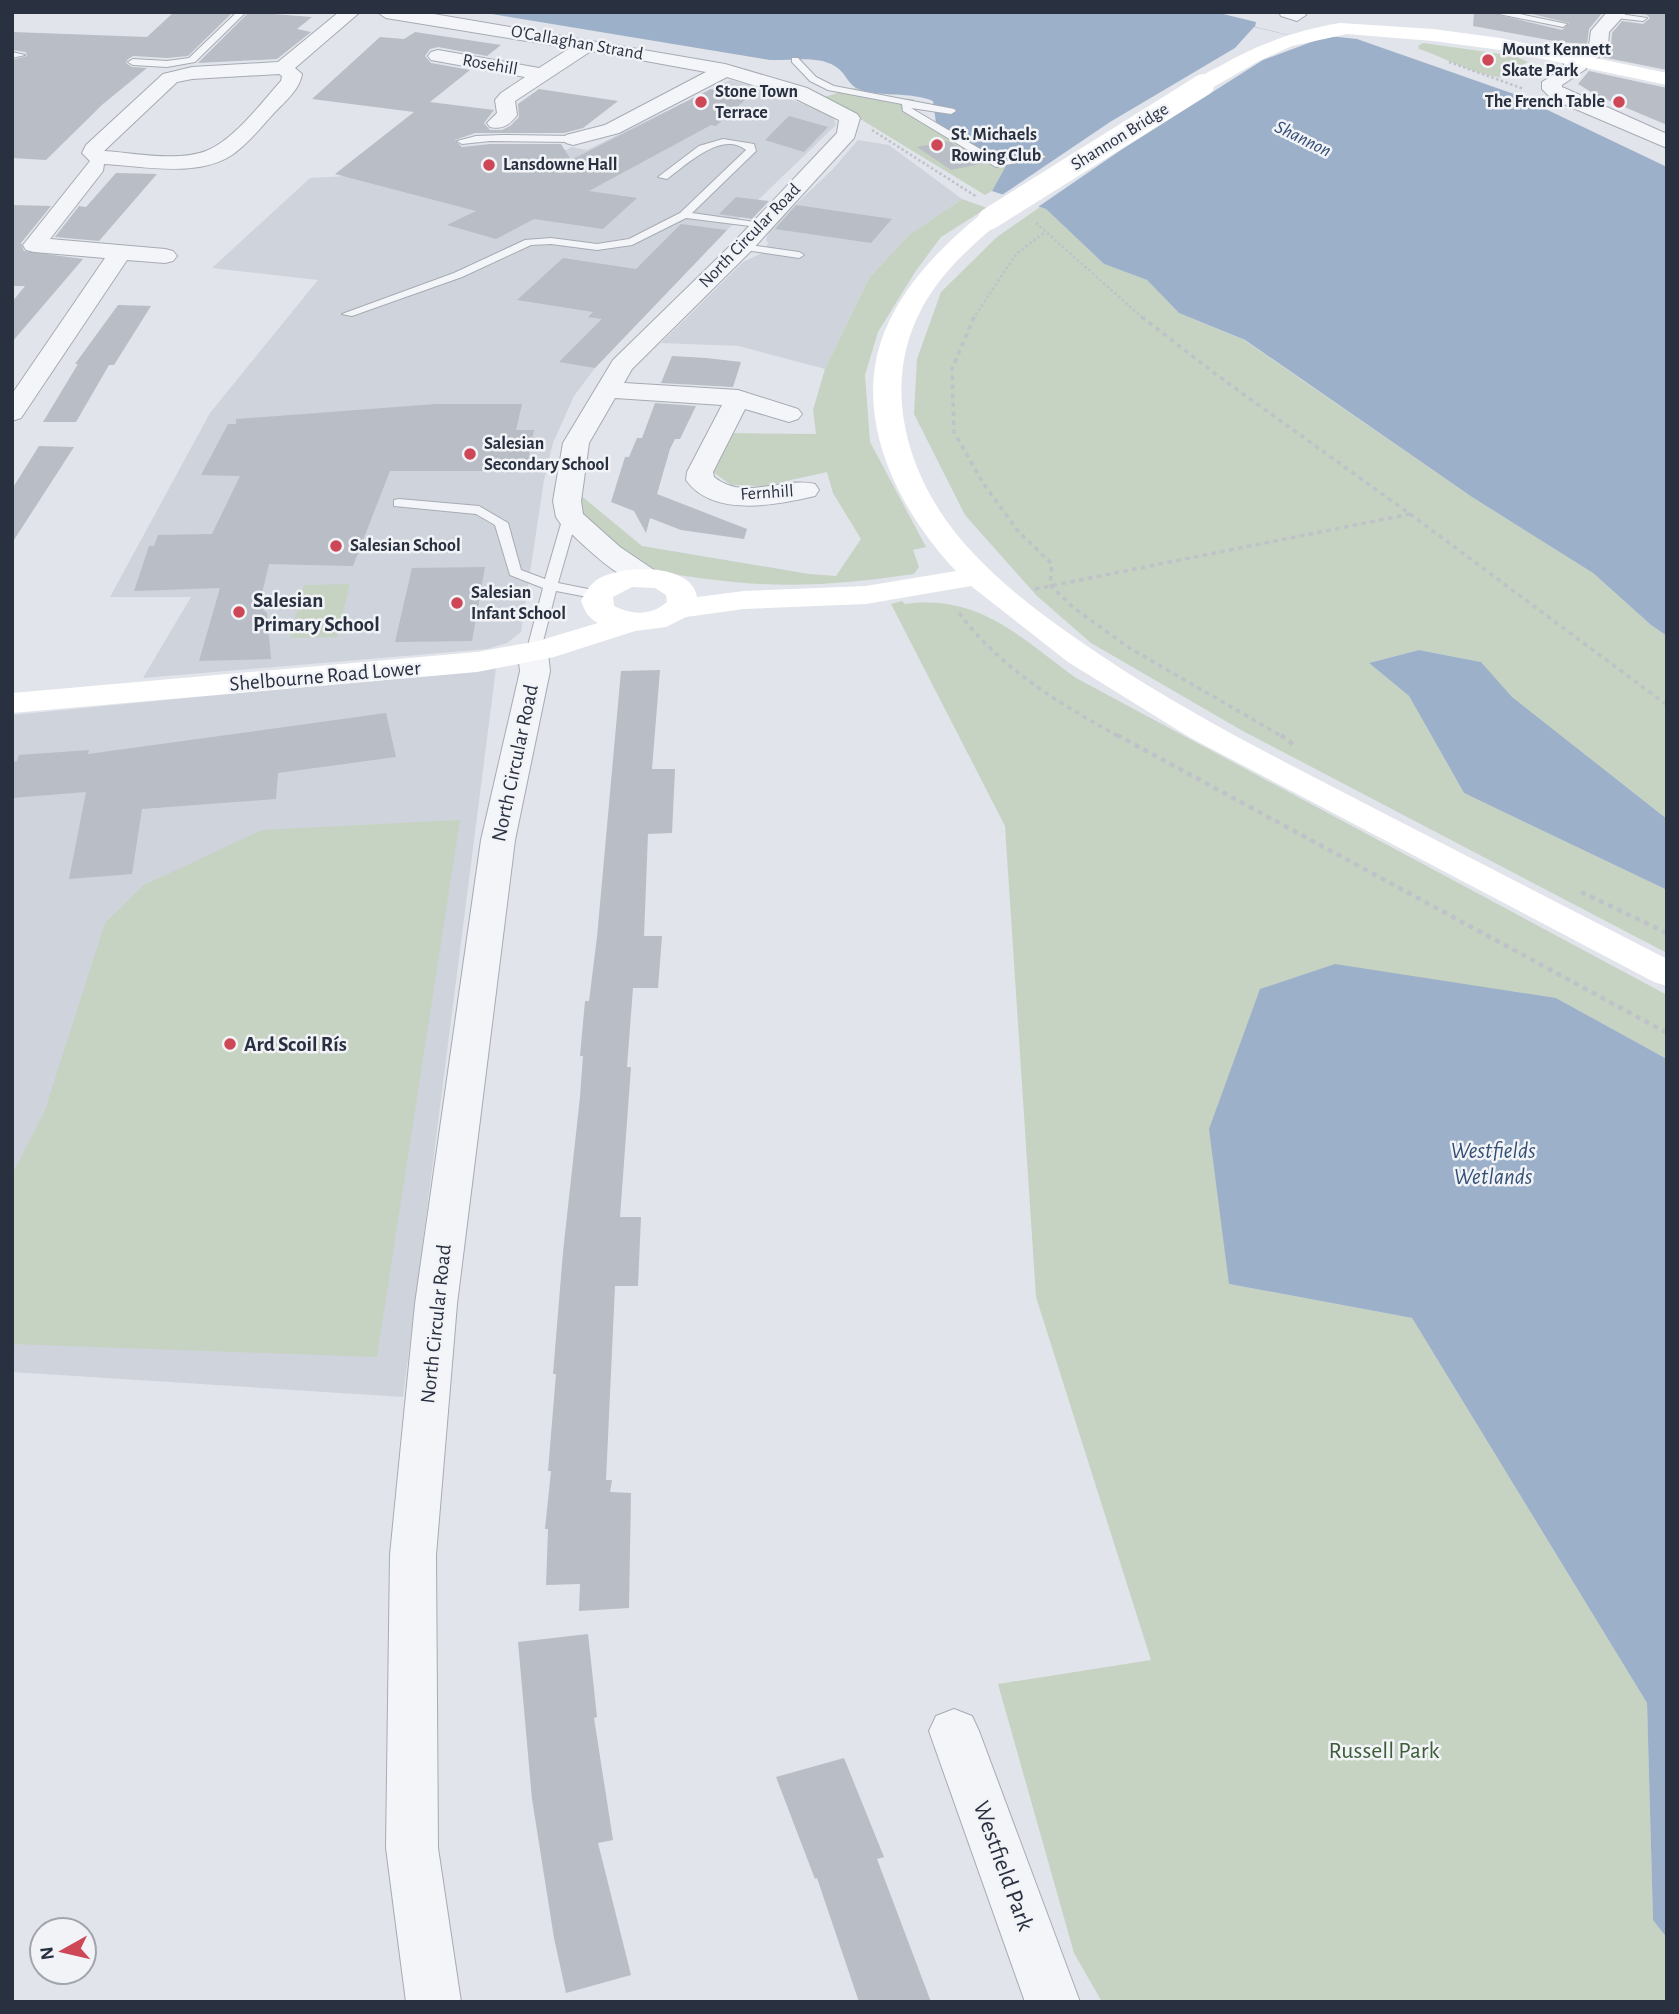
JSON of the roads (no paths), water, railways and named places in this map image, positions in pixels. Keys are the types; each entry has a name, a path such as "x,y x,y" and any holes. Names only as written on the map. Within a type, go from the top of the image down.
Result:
{"main road":[{"path":"1252,54 1316,33 1375,23 1380,17 1379,12 1581,55 1665,78"},
{"path":"1252,54 1290,16 1315,25 1344,29 1446,37 1581,55"},
{"name":"Shannon Bridge","path":"1252,54 989,219 957,244 936,267 899,323 888,364 885,401 894,446 917,497 948,544 978,576 1002,598 1096,669 1219,740 1667,974"},
{"name":"Shelbourne Road Lower","path":"12,703 477,662 538,651 632,622 659,619 680,600 866,595 978,576"},
{"path":"538,651 600,596 632,578 668,582 680,600"},
{"path":"600,596 609,617 632,622"}],"street":[{"path":"283,68 292,74 291,82 222,152 204,159 187,161 98,157 93,153 93,149 170,78 192,73 283,68 351,12"},
{"name":"O'Callaghan Strand","path":"386,12 725,70"},
{"path":"1617,13 1594,29 1598,46 1581,55 1576,69 1552,82 1552,89 1559,95 1667,142"},
{"name":"Rosehill","path":"497,123 508,111 505,100 587,45"},
{"name":"Rosehill","path":"438,56 542,74"},
{"path":"573,139 612,129 725,70 806,96"},
{"name":"North Circular Road","path":"600,596 580,527 567,501 576,443 622,365 762,226 847,134 850,118 806,96"},
{"path":"95,166 34,245 165,256"},
{"path":"12,413 119,254"},
{"path":"606,390 738,398 789,414"},
{"name":"Fernhill","path":"738,398 699,472 699,480 706,487 736,496 805,490"},
{"path":"580,527 647,578"},
{"name":"North Circular Road","path":"434,2002 412,1848 413,1555 440,1277 498,839 538,651"},
{"name":"Westfield Park","path":"954,1731 1053,2002"}],"lane":[{"path":"133,62 167,64 192,61 242,12"},
{"path":"1493,12 1563,24"},
{"path":"1617,13 1643,18"},
{"path":"795,60 813,79 831,88 951,111"},
{"path":"806,96 831,88"},
{"path":"907,102 906,109 1000,165 1041,157"},
{"path":"462,141 499,136 541,141 573,139"},
{"path":"348,314 458,275 529,242 551,240 610,247 632,242 684,215 751,151 750,146 712,142 663,177"},
{"path":"684,215 762,226"},
{"path":"741,247 799,255"},
{"path":"399,503 479,510 501,523 515,572 550,586 600,596"},
{"path":"538,651 564,531 580,527"}],"water":[{"name":"Shannon","path":"479,12 1215,12 1256,22 1255,27 1313,41 1329,36 1357,39 1514,94 1667,167 1667,636 1593,573 1472,497 1245,340 1179,313 1147,280 1104,264 1046,209 992,191 1006,166 936,123 933,101 858,89 839,69 824,61 770,60"},
{"path":"1419,650 1481,662 1512,697 1667,819 1667,890 1464,793 1409,696 1369,663"},
{"name":"Westfields Wetlands","path":"1335,964 1556,998 1667,1059 1667,1938 1653,1920 1647,1703 1412,1318 1229,1284 1209,1129 1260,989"}],"place":[{"name":"Mount Kennett Skate Park","path":"1488,60"},
{"name":"Stone Town Terrace","path":"701,102"},
{"name":"The French Table","path":"1619,102"},
{"name":"St. Michaels Rowing Club","path":"937,145"},
{"name":"Lansdowne Hall","path":"489,165"},
{"name":"Salesian Secondary School","path":"470,454"},
{"name":"Salesian School","path":"336,546"},
{"name":"Salesian Infant School","path":"457,603"},
{"name":"Salesian Primary School","path":"239,612"},
{"name":"Ard Scoil Rís","path":"230,1044"}],"park label":[{"name":"Russell Park","path":"1384,1751"}]}
